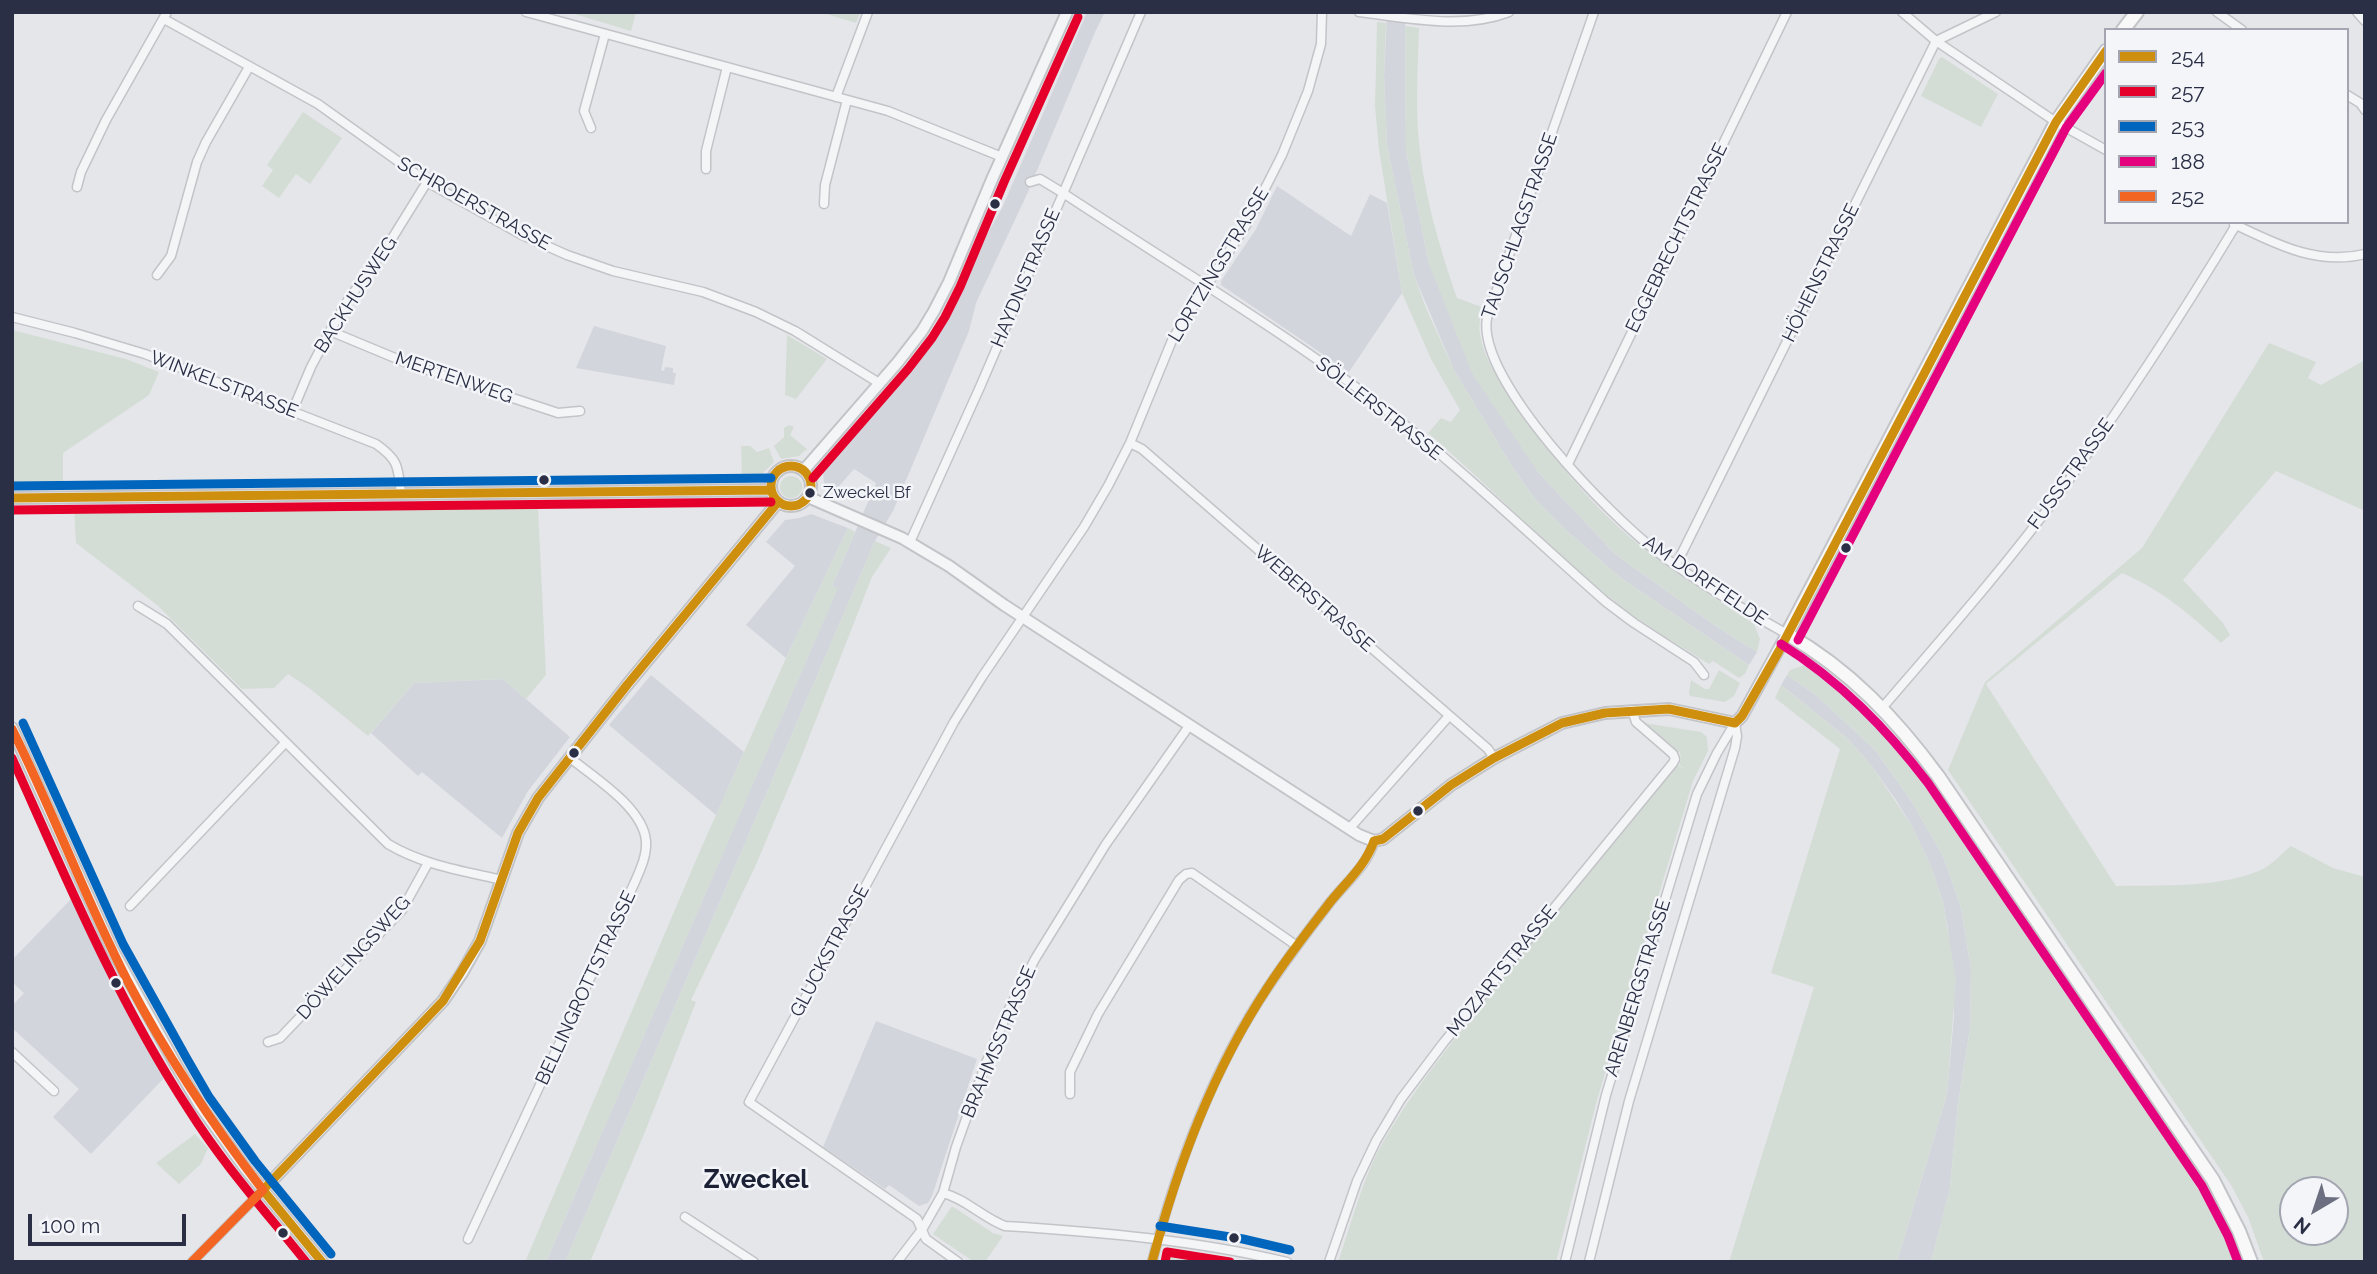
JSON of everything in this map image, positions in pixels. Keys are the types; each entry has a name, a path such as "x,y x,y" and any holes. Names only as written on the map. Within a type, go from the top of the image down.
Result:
{"main road":[{"path":"2125,28 2137,12"},
{"path":"2104,54 2056,122 1787,634 1829,660 1883,707 1913,742 2213,1180 2230,1210 2251,1262"}],"street":[{"path":"526,12 888,111 1002,157"},
{"path":"836,97 868,12"},
{"path":"804,470 922,331 934,311 1067,12"},
{"name":"HAYDNSTRASSE","path":"910,542 980,387 1141,12"},
{"name":"LORTZINGSTRASSE","path":"1024,617 1084,527 1130,443 1173,338 1248,222 1282,155 1311,79 1321,44 1322,12"},
{"path":"1363,13 1468,22 1509,12"},
{"name":"TAUSCHLAGSTRASSE","path":"1568,464 1534,423 1511,389 1490,351 1485,326 1594,12"},
{"name":"EGGEBRECHTSTRASSE","path":"1568,464 1787,12"},
{"path":"1902,12 1936,41 2056,122 2104,149"},
{"path":"1936,41 1996,12"},
{"path":"2217,12 2239,28"},
{"path":"2357,12 2365,21"},
{"path":"77,187 81,172 106,120 166,15"},
{"name":"SCHROERSTRASSE","path":"166,15 318,104 427,182 522,235 567,255 633,276 703,292 757,312 794,331 878,383"},
{"path":"592,128 584,111 605,34"},
{"name":"HÖHENSTRASSE","path":"1676,565 1936,41"},
{"path":"157,275 172,256 197,162 249,66"},
{"path":"706,169 706,151 727,67"},
{"path":"824,204 825,184 847,100"},
{"name":"SÖLLERSTRASSE","path":"1030,182 1040,179 1063,193 1279,334 1380,405 1416,433 1606,602 1694,662 1704,675"},
{"name":"BACKHUSWEG","path":"292,412 311,367 348,300 388,245 427,182"},
{"path":"2234,224 2312,256 2345,258 2365,254"},
{"name":"FUSSSTRASSE","path":"1883,707 2011,557 2061,491 2192,298 2234,224"},
{"name":"WINKELSTRASSE","path":"12,317 145,354 376,444 393,456 401,494"},
{"name":"MERTENWEG","path":"330,331 407,363 558,413 580,411"},
{"name":"WEBERSTRASSE","path":"1130,443 1142,449 1488,749 1494,758"},
{"name":"AM DORFFELDE","path":"1568,464 1621,521 1676,565 1787,634"},
{"path":"792,466 804,470 811,484 804,502 793,507 778,502 771,489 773,476 780,469 792,466"},
{"path":"12,498 771,489"},
{"path":"808,497 910,542 1189,726 1349,829 1374,841 1383,839 1451,785 1494,758 1562,723 1632,710 1669,709 1735,723"},
{"path":"192,1262 443,1001 480,941 518,833 538,797 778,502"},
{"path":"138,606 167,624 388,844 406,855 428,863 502,880"},
{"name":"GLUCKSTRASSE","path":"923,1228 917,1219 749,1102 954,722 1024,617"},
{"name":"ARENBERGSTRASSE","path":"1565,1262 1606,1095 1693,807 1705,776 1760,685 1787,634"},
{"name":"MOZARTSTRASSE","path":"1329,1262 1357,1181 1376,1141 1401,1099 1444,1042 1673,763 1673,754 1636,722 1632,710"},
{"path":"1349,829 1449,716"},
{"name":"ARENBERGSTRASSE","path":"1589,1262 1633,1088 1735,748 1735,723"},
{"name":"BRAHMSSTRASSE","path":"897,1262 923,1228 943,1193 956,1147 986,1063 1009,1009 1035,959 1106,844 1189,726"},
{"path":"12,728 112,949 199,1104 321,1262"},
{"path":"130,906 285,743"},
{"name":"BELLINGROTTSTRASSE","path":"468,1239 629,896 644,856 645,836 632,810 569,757"},
{"path":"1152,1262 1177,1177 1217,1075 1240,1032 1297,946 1369,855 1374,841"},
{"name":"DÖWELINGSWEG","path":"268,1042 281,1038 402,910 428,863"},
{"path":"1070,1094 1070,1072 1098,1014 1147,930 1185,874 1192,873 1297,946"},
{"path":"12,1052 54,1091"},
{"path":"943,1193 953,1195 993,1222 1005,1226 1158,1238 1241,1251 1287,1262"},
{"path":"685,1217 754,1262"},
{"path":"923,1228 926,1239 958,1262"}],"shaded area":[{"path":"568,12 636,12 631,31"},
{"path":"820,12 860,12 856,23"},
{"path":"1087,12 1105,12 1028,192 976,303 969,331 893,511 875,541 565,1262 546,1262 837,589 832,586 876,483 854,469 834,492 824,484 823,470 938,323 943,325 968,268 1002,208"},
{"path":"1387,12 1405,12 1406,151 1429,264 1538,472 1615,554 1714,625 1757,652 1749,665 1621,578 1536,500 1513,468 1454,370 1414,275 1387,145 1384,76"},
{"path":"1377,22 1386,23 1384,76 1387,145 1414,275 1454,370 1513,468 1536,500 1621,578 1749,665 1745,674 1739,678 1713,661 1709,664 1619,605 1570,564 1428,433 1441,418 1451,422 1460,410 1431,359 1402,293 1379,150 1375,106"},
{"path":"1405,26 1419,28 1418,130 1432,215 1457,298 1482,307 1480,335 1493,369 1540,438 1590,499 1648,552 1754,624 1760,639 1757,652 1714,625 1615,554 1538,472 1472,373 1429,264 1406,151"},
{"path":"1942,57 1998,94 1981,127 1921,96"},
{"path":"303,112 342,138 310,184 296,174 279,198 262,186 273,170 267,165"},
{"path":"1277,186 1351,236 1370,194 1387,203 1402,293 1349,372 1221,285 1221,281 1256,229"},
{"path":"594,326 666,346 661,370 664,371 665,367 673,368 673,373 676,373 674,385 576,368"},
{"path":"12,330 126,359 159,372 149,395 63,453 63,483 12,483"},
{"path":"787,335 827,359 796,399 785,395"},
{"path":"2269,343 2316,362 2308,378 2321,385 2365,360 2365,511 2276,471 2183,580 2223,623 2230,635 2221,643 2174,604 2122,573 1986,684 2116,886 2187,885 2240,877 2265,868 2291,846 2333,868 2365,877 2365,1262 2264,1262 2248,1217 2231,1185 1948,770 1985,682 2142,548"},
{"path":"789,425 794,427 790,435 807,449 799,456 781,459 774,446 784,437 784,428"},
{"path":"741,446 750,446 757,452 769,448 774,462 761,475 742,476"},
{"path":"787,476 795,476 802,483 802,491 795,498 787,498 780,491 780,483"},
{"path":"236,505 538,507 546,675 526,699 503,679 414,683 368,736 288,674 274,688 242,689 157,605 76,543 74,508"},
{"path":"811,514 848,528 786,658 746,625 795,566 766,542 785,520"},
{"path":"848,528 855,532 832,586 838,588 546,1262 525,1262 699,853 786,658"},
{"path":"875,541 891,548 872,577 755,867 691,1000 696,1002 590,1262 565,1262"},
{"path":"1805,665 1822,672 1856,697 1929,781 2200,1180 2232,1244 2237,1262 1931,1262 1950,1188 1958,1103 1970,1029 1971,969 1961,908 1943,856 1913,804 1876,751 1816,695 1787,675 1790,670"},
{"path":"1719,670 1740,683 1734,696 1725,702 1690,696 1691,680 1709,689"},
{"path":"651,675 744,752 716,815 609,725"},
{"path":"1787,675 1816,695 1876,751 1913,804 1943,856 1961,908 1971,969 1970,1029 1958,1103 1950,1188 1931,1262 1897,1262 1947,1094 1954,1016 1948,929 1943,902 1932,869 1912,826 1896,800 1848,739 1781,685"},
{"path":"503,679 570,737 528,791 502,838 422,772 418,776 371,733 414,683"},
{"path":"1781,685 1848,739 1871,765 1912,826 1932,869 1943,902 1956,979 1947,1094 1897,1262 1729,1262 1814,987 1771,973 1840,749 1775,698"},
{"path":"1644,723 1701,732 1707,737 1708,751 1693,781 1597,1100 1556,1262 1338,1262 1363,1186 1376,1156 1420,1085 1512,967 1677,765 1687,769 1679,765 1680,753"},
{"path":"74,896 98,953 137,1028 166,1076 91,1154 53,1117 79,1089 12,1028 12,1006 24,993 12,982 12,960"},
{"path":"876,1021 977,1059 932,1196 928,1203 919,1206 889,1185 885,1189 823,1147"},
{"path":"195,1134 208,1148 201,1164 179,1184 156,1163"},
{"path":"952,1206 993,1233 1003,1236 985,1262 974,1262 933,1234"},
{"path":"1169,1249 1246,1262 1162,1262"}],"transit line":[{"name":"257","path":"813,478 908,369 945,317 1078,17"},
{"name":"254","path":"1735,723 1742,716 1779,651 2056,122 2104,54"},
{"name":"188","path":"1798,640 2066,128 2104,76"},
{"name":"254","path":"791,466 799,467 805,472 810,478 811,486 810,494 805,500 799,505 791,506 783,505 777,500 772,494 771,486 772,478 777,472 783,467 791,466"},
{"name":"253","path":"12,486 771,478"},
{"name":"254","path":"12,498 771,490"},
{"name":"257","path":"12,510 771,502"},
{"name":"254","path":"263,1190 443,1001 480,941 518,833 538,798 778,502"},
{"name":"188","path":"1781,644 1803,658 1861,707 1896,743 1928,783 2202,1186 2238,1262"},
{"name":"254","path":"1374,841 1383,839 1451,785 1494,758 1562,723 1605,713 1669,709 1735,723"},
{"name":"253","path":"23,723 123,944 209,1097 255,1161 331,1254"},
{"name":"252","path":"12,729 112,949 142,1008 190,1088 263,1190"},
{"name":"257","path":"12,758 94,938 163,1068 216,1149 306,1262"},
{"name":"254","path":"1152,1262 1185,1155 1230,1052 1275,977 1320,915 1360,867 1374,841"},
{"name":"254","path":"263,1190 322,1262"},
{"name":"252","path":"192,1262 263,1190"},
{"name":"253","path":"1160,1226 1243,1239 1290,1250"},
{"name":"257","path":"1165,1262 1167,1252 1230,1262"}],"place":[{"name":"Zweckel Bf","path":"810,493"}],"district":[{"name":"Zweckel","path":"756,1180"}]}
